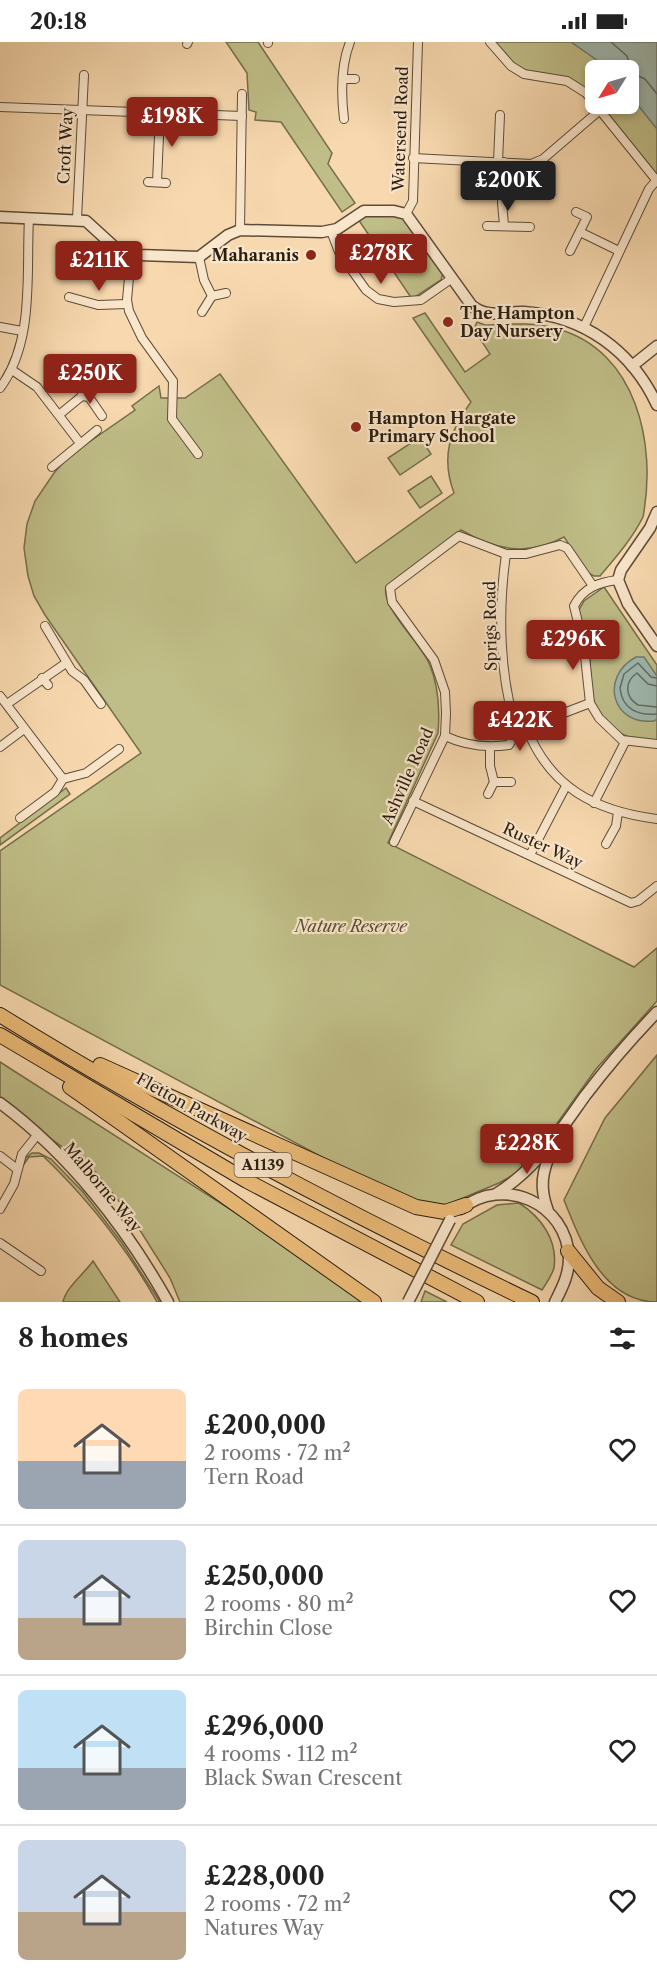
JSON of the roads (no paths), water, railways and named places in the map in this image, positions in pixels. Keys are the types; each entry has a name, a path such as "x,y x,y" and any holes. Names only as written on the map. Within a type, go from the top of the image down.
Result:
{"highway":[{"name":"Fletton Parkway","path":"0,1015 255,1161 532,1302"},
{"path":"32,1035 416,1207 445,1212 466,1205"},
{"path":"0,1036 374,1302"},
{"name":"A1139","path":"0,1036 247,1181 477,1302"},
{"path":"568,1251 598,1288 618,1302"}],"street":[{"path":"344,119 342,101 345,55 350,42"},
{"name":"Watersend Road","path":"406,214 413,201 418,42"},
{"path":"490,42 511,66 524,74 576,85 585,94"},
{"name":"Croft Way","path":"77,219 84,75"},
{"path":"344,79 355,79"},
{"path":"240,230 243,94"},
{"path":"0,107 242,117"},
{"path":"157,182 160,113"},
{"path":"413,158 531,164 543,159 595,114"},
{"path":"584,327 649,189 657,181 603,114"},
{"path":"500,115 504,225"},
{"path":"0,217 77,219 91,224 120,252 131,255 199,257 228,235 240,230 331,231 364,211 394,211 406,214 472,306 487,315 522,312 540,314 584,327 610,343 632,366 657,405"},
{"path":"570,251 587,217 576,212"},
{"path":"0,388 12,370 22,331 27,291 29,218"},
{"path":"487,226 530,227"},
{"path":"331,231 339,252 366,290 378,299 394,302 421,300 451,279"},
{"path":"580,232 619,251"},
{"path":"131,255 127,304 142,338 173,381 172,419 198,454"},
{"path":"199,257 204,280 212,296"},
{"path":"202,312 212,296 226,293"},
{"path":"69,297 98,305 127,304"},
{"path":"0,327 22,331"},
{"path":"632,366 657,346"},
{"path":"12,370 37,387 80,443"},
{"path":"60,414 82,396 84,376"},
{"path":"82,396 89,397 102,416"},
{"path":"52,467 97,430"},
{"path":"657,512 650,528 621,570 618,580 628,604 657,646"},
{"name":"Ashville Road","path":"394,842 445,736 445,692 434,660 392,602 390,588 459,536 506,554 526,554 560,545 567,548 593,586"},
{"name":"Sprigs Road","path":"506,554 501,598 506,698 517,731"},
{"path":"618,580 601,581 580,597 574,606 584,647 590,703 612,734 625,742 657,744"},
{"path":"45,626 62,651 66,663 84,680 101,704"},
{"path":"7,704 66,663"},
{"path":"42,678 48,686"},
{"path":"0,696 63,779"},
{"path":"445,736 459,742 490,748 509,745 517,731 590,703"},
{"path":"526,728 546,765 566,786 594,803 618,812 657,819"},
{"path":"0,747 24,729"},
{"path":"594,803 625,742"},
{"path":"488,794 494,782 490,766 490,748"},
{"path":"20,818 55,792 63,779 86,773 119,749"},
{"path":"494,782 512,782"},
{"path":"530,855 566,786"},
{"name":"Ruster Way","path":"413,801 631,903 638,901 657,886"},
{"path":"606,844 616,825 618,812"},
{"path":"408,1302 450,1220 466,1205 496,1194 527,1172 555,1140 598,1081 657,1012"},
{"name":"Malborne Way","path":"0,1104 38,1134 107,1210 142,1259 168,1302"},
{"path":"0,1209 8,1199 22,1154 38,1134"},
{"path":"555,1140 541,1178 542,1195 548,1211 561,1229 568,1251 565,1280 555,1302"},
{"path":"0,1156 17,1169"},
{"path":"496,1194 518,1195 548,1211"},
{"path":"0,1243 41,1271"}],"water":[{"path":"571,42 657,42 657,129 639,106 639,60 597,60"},
{"path":"636,657 644,657 657,676 657,719 654,721 640,721 628,716 620,708 615,698 614,687 617,676 624,666"}],"place":[{"name":"Maharanis","path":"311,255"},
{"name":"The Hampton Day Nursery","path":"448,322"},
{"name":"Hampton Hargate Primary School","path":"356,427"}],"park label":[{"name":"Nature Reserve","path":"351,926"}]}
